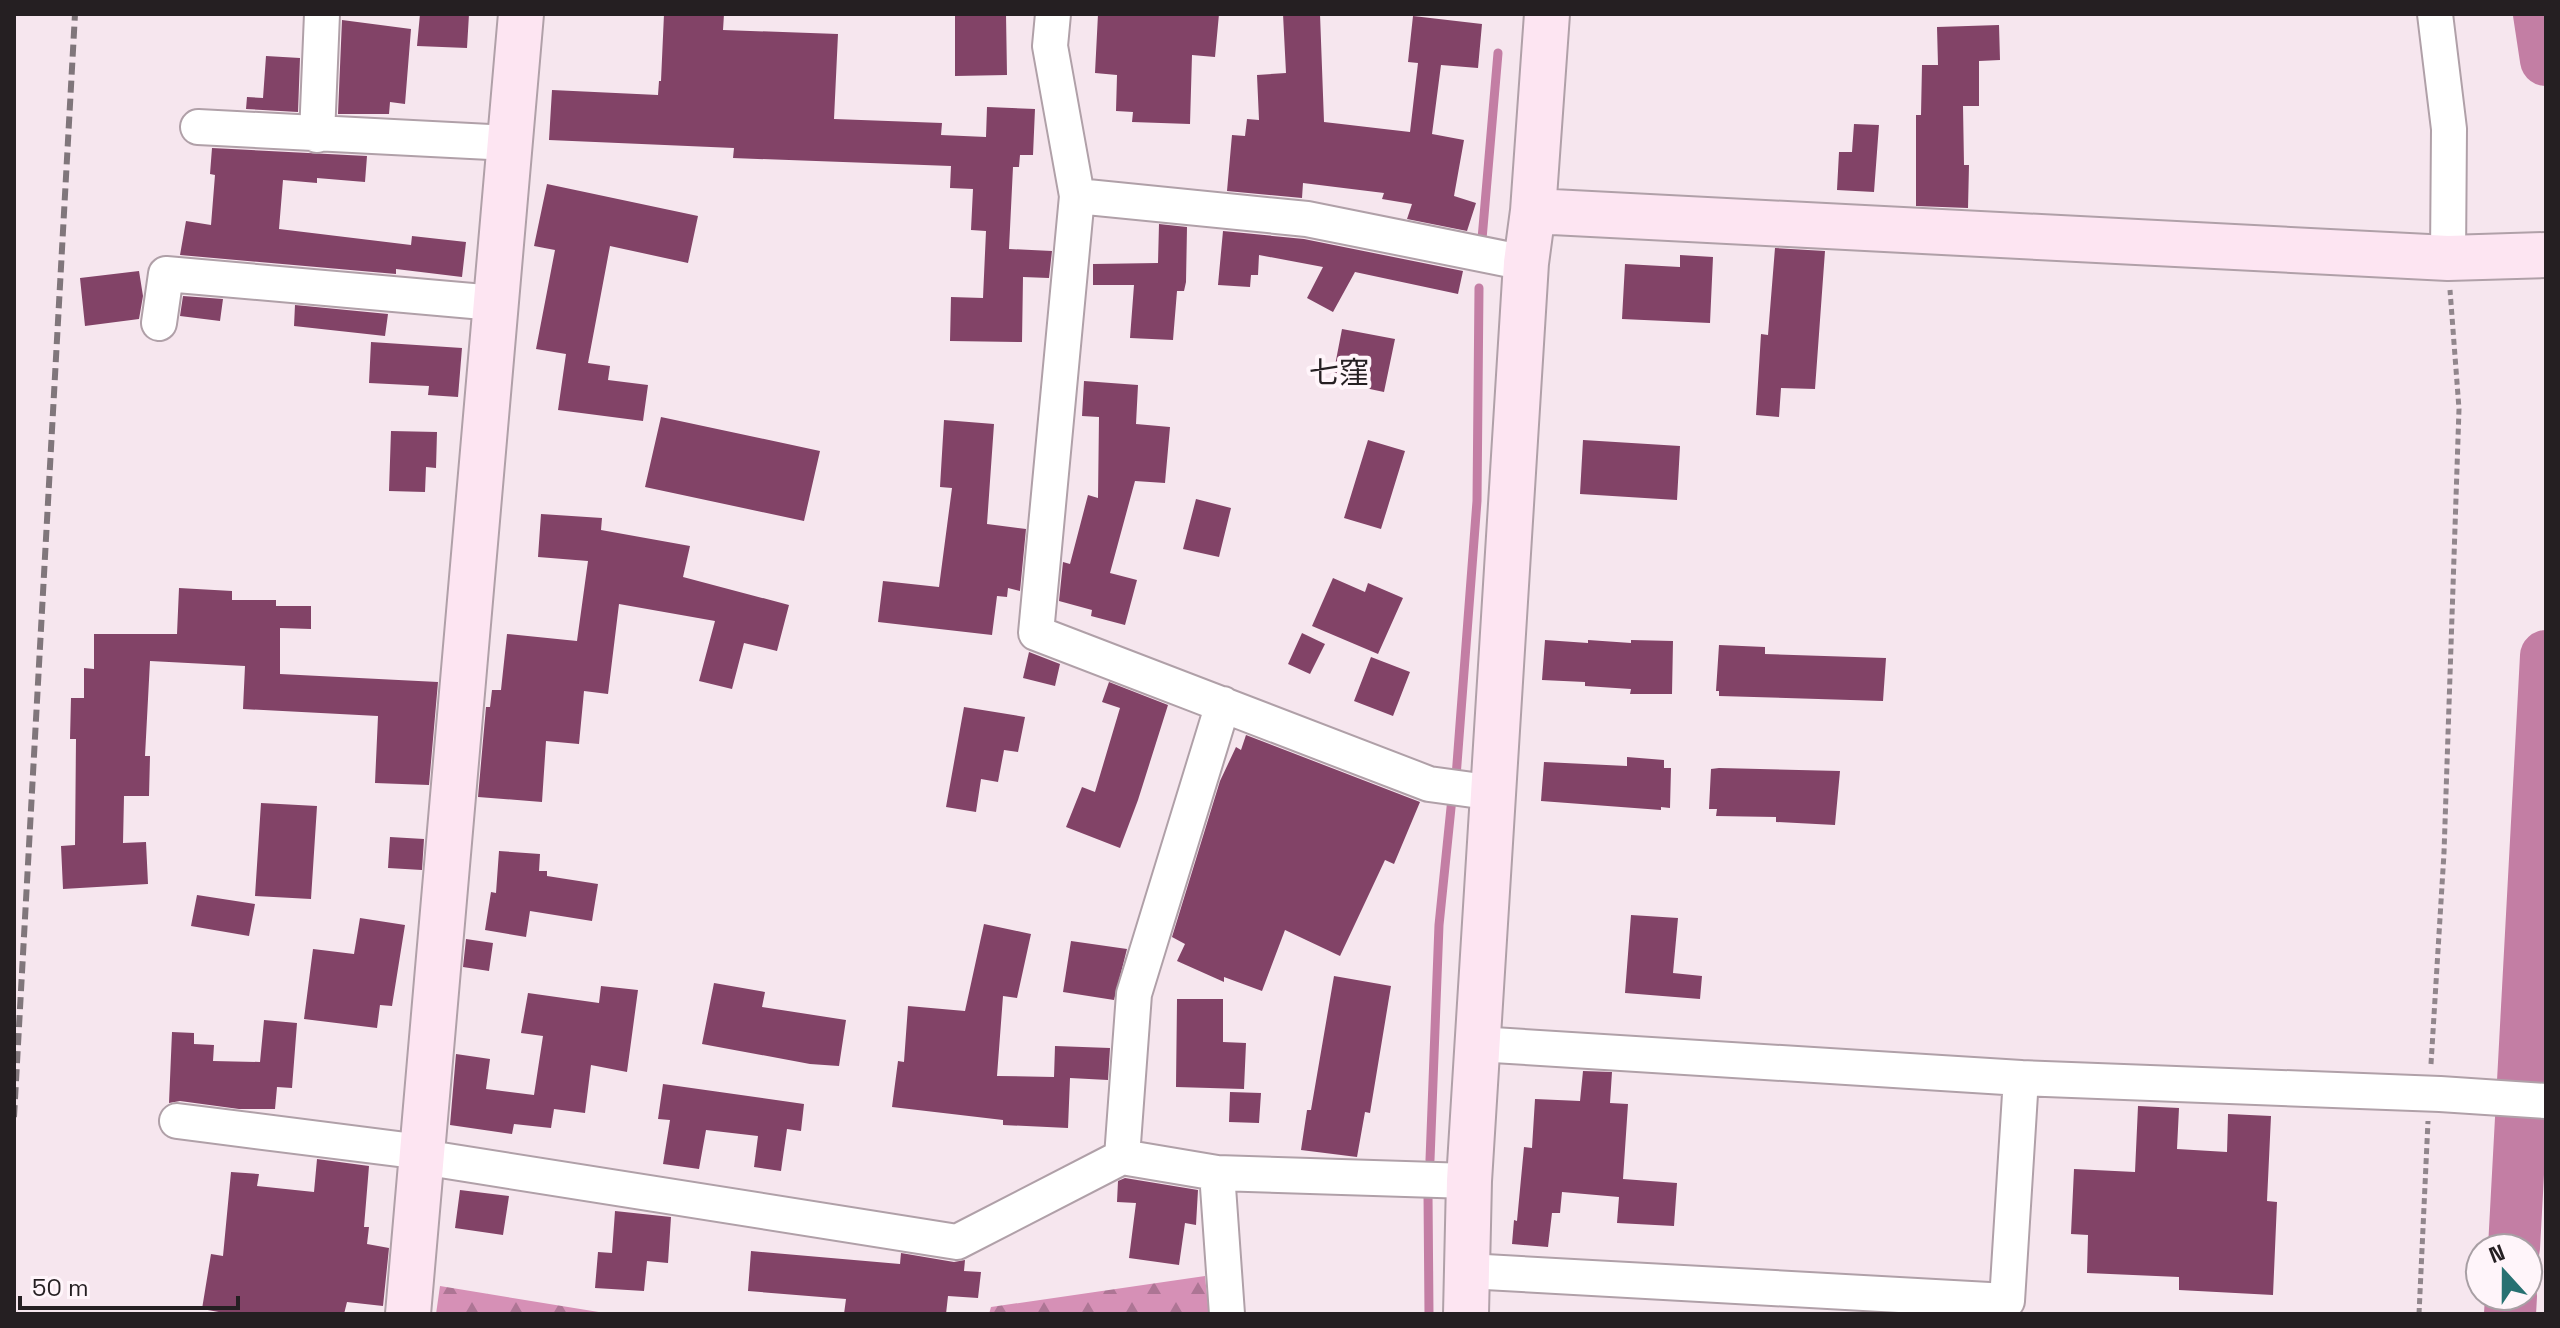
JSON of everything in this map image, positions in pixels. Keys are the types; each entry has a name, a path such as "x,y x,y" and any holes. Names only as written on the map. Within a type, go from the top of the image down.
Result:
{"street":[{"path":"317,135 322,14"},
{"path":"408,1314 521,14"},
{"path":"1053,14 1050,46 1077,196 1036,633 1429,784 1495,793"},
{"path":"1466,1314 1469,1181 1477,1044 1526,263 1533,211 1547,14"},
{"path":"2435,14 2449,129 2453,258"},
{"path":"198,127 510,143"},
{"path":"1077,196 1307,219 1526,263"},
{"path":"1533,211 2453,258 2546,255"},
{"path":"159,323 166,274 495,303"},
{"path":"1122,1157 1134,994 1223,704"},
{"path":"1477,1044 2021,1078 2546,1101"},
{"path":"1467,1271 2007,1301 2021,1078"},
{"path":"177,1121 406,1150 422,1157 957,1242 1122,1157 1217,1173 1469,1181"},
{"path":"1217,1173 1227,1314"}],"path":[{"path":"2419,1314 2435,1094 2459,409 2453,258"}],"green space":[{"path":"1205,1276 1209,1314 989,1314 991,1307"},
{"path":"440,1286 611,1314 436,1314"}],"building":[{"path":"420,14 469,14 467,48 417,46"},
{"path":"664,14 724,14 723,30 838,34 834,119 942,123 941,135 986,137 987,107 1035,109 1033,155 1020,155 1019,167 1013,167 1009,249 1052,251 1049,278 1023,277 1022,342 950,341 951,297 983,298 986,231 971,230 973,189 950,188 951,166 733,158 734,148 549,140 552,90 658,95"},
{"path":"955,14 1006,14 1007,75 955,76"},
{"path":"1098,14 1219,14 1215,57 1192,55 1190,124 1132,122 1133,112 1116,111 1117,75 1095,73"},
{"path":"1283,14 1320,14 1324,122 1410,132 1418,63 1408,62 1413,16 1482,24 1478,68 1441,65 1432,134 1464,140 1454,196 1476,203 1467,231 1407,219 1412,204 1382,199 1384,193 1303,183 1302,198 1227,191 1232,135 1245,136 1247,119 1259,120 1257,75 1286,73"},
{"path":"342,20 411,29 405,104 390,102 389,114 338,114"},
{"path":"1999,25 2000,60 1979,61 1979,106 1963,106 1964,165 1969,165 1968,208 1916,206 1916,115 1921,115 1922,65 1938,65 1937,27"},
{"path":"266,56 300,58 298,112 246,109 247,97 263,98"},
{"path":"1854,124 1879,125 1874,192 1837,190 1839,152 1852,152"},
{"path":"212,148 367,156 365,182 317,178 317,183 283,180 279,229 411,245 412,236 466,242 462,277 396,269 396,274 180,255 186,221 211,225 215,175 210,174"},
{"path":"547,184 698,216 688,263 610,246 588,363 610,366 608,380 648,385 643,421 558,410 566,354 536,349 555,250 534,246"},
{"path":"1159,224 1187,227 1186,282 1184,291 1177,291 1173,340 1130,338 1134,285 1093,285 1093,264 1158,263"},
{"path":"1223,231 1304,239 1463,271 1458,294 1355,272 1333,312 1307,298 1323,267 1259,255 1258,275 1251,275 1250,287 1218,285"},
{"path":"1775,248 1825,251 1815,389 1781,388 1779,417 1756,415 1761,334 1768,335"},
{"path":"1680,255 1713,257 1710,323 1622,319 1625,264 1680,267"},
{"path":"139,271 143,296 139,319 85,326 80,278"},
{"path":"183,296 223,299 220,321 180,316"},
{"path":"295,305 388,314 385,336 294,326"},
{"path":"1342,329 1395,339 1384,392 1332,381"},
{"path":"371,342 462,348 458,397 428,395 429,386 369,383"},
{"path":"1084,381 1138,385 1136,424 1170,427 1165,483 1135,481 1110,573 1137,580 1125,625 1091,616 1092,610 1059,601 1063,562 1070,564 1088,495 1098,498 1099,417 1082,416"},
{"path":"661,417 820,451 804,521 645,487"},
{"path":"944,420 994,424 987,524 1026,529 1020,591 1008,588 1007,597 997,596 992,635 878,622 883,581 939,587 952,488 940,487"},
{"path":"391,431 437,432 436,468 426,467 425,492 389,491"},
{"path":"1368,440 1405,451 1381,529 1344,518"},
{"path":"1583,440 1680,446 1677,500 1580,494"},
{"path":"1196,499 1231,508 1219,557 1183,549"},
{"path":"541,514 602,518 601,530 690,546 683,577 789,605 777,651 744,643 732,689 699,681 715,621 619,604 608,694 584,691 579,744 546,741 542,802 478,797 486,707 490,707 492,690 501,690 507,634 577,641 588,561 538,557"},
{"path":"1333,578 1365,592 1368,583 1403,598 1378,654 1312,626"},
{"path":"179,588 232,591 232,600 276,600 276,606 311,606 311,629 280,628 280,674 438,682 429,785 375,783 378,716 243,709 245,666 150,661 145,756 150,756 149,796 124,796 123,843 146,842 148,884 63,889 61,846 75,845 76,739 70,739 71,698 84,698 84,668 94,669 94,634 177,634"},
{"path":"1302,633 1325,644 1310,674 1288,664"},
{"path":"1545,640 1588,643 1588,640 1631,643 1631,640 1673,641 1672,694 1630,694 1631,689 1542,680"},
{"path":"1719,645 1765,647 1765,654 1886,658 1883,701 1719,696 1719,691 1716,691"},
{"path":"1029,652 1060,664 1055,686 1023,678"},
{"path":"1371,657 1410,672 1393,716 1354,701"},
{"path":"1109,682 1168,705 1120,848 1066,827 1082,787 1095,792 1120,708 1102,702"},
{"path":"964,707 1025,717 1018,752 1004,750 998,782 981,779 976,812 946,807"},
{"path":"1246,735 1420,802 1394,864 1385,860 1340,956 1285,930 1262,991 1224,977 1224,982 1177,961 1185,944 1172,937 1220,781 1236,747 1241,750"},
{"path":"1627,757 1664,760 1664,768 1671,768 1670,808 1661,807 1661,810 1541,801 1544,762 1627,766"},
{"path":"1711,769 1840,771 1835,825 1776,822 1776,817 1716,816 1717,809 1709,809"},
{"path":"261,803 317,806 311,899 255,896"},
{"path":"390,837 424,839 422,870 388,868"},
{"path":"499,851 540,854 539,871 547,871 547,876 598,884 592,921 530,911 526,937 485,930 491,892 496,893"},
{"path":"197,895 255,904 249,936 191,926"},
{"path":"1631,915 1678,918 1673,973 1702,976 1700,999 1625,993"},
{"path":"360,918 405,925 392,1006 380,1005 377,1028 304,1019 313,949 354,954"},
{"path":"984,924 1031,934 1017,998 1003,996 997,1076 1054,1077 1055,1046 1110,1048 1108,1080 1070,1078 1068,1128 1003,1125 1003,1120 892,1107 898,1061 904,1062 908,1006 965,1011"},
{"path":"466,939 493,943 489,971 463,967"},
{"path":"1071,941 1127,949 1114,1000 1063,992"},
{"path":"1334,976 1391,986 1370,1113 1365,1112 1357,1157 1301,1150"},
{"path":"714,983 765,992 762,1007 846,1020 839,1066 810,1064 702,1044"},
{"path":"601,986 638,990 627,1072 591,1065 585,1113 554,1109 551,1128 514,1124 512,1134 450,1125 456,1054 490,1059 486,1089 534,1095 543,1036 521,1033 528,993 599,1003"},
{"path":"1177,999 1223,999 1223,1042 1246,1043 1244,1089 1176,1087"},
{"path":"264,1020 297,1023 292,1088 277,1087 275,1109 239,1109 180,1101 169,1103 172,1032 194,1033 194,1044 214,1045 213,1061 260,1062"},
{"path":"1583,1071 1612,1072 1610,1103 1628,1104 1623,1179 1677,1183 1674,1226 1617,1223 1619,1197 1562,1192 1560,1213 1552,1213 1548,1247 1512,1244 1524,1147 1532,1148 1535,1099 1580,1101"},
{"path":"663,1084 804,1104 801,1131 787,1129 781,1171 754,1167 758,1136 706,1130 699,1169 663,1164 670,1120 658,1119"},
{"path":"1230,1092 1261,1093 1259,1123 1229,1122"},
{"path":"2138,1106 2179,1108 2177,1149 2227,1152 2228,1114 2271,1116 2267,1201 2277,1202 2273,1295 2179,1290 2179,1277 2087,1273 2088,1235 2071,1234 2074,1169 2135,1172"},
{"path":"317,1159 369,1166 364,1227 369,1227 367,1244 389,1248 383,1306 347,1302 344,1314 230,1314 202,1309 211,1254 223,1256 231,1172 259,1174 257,1186 314,1192"},
{"path":"1125,1178 1198,1190 1196,1225 1185,1223 1179,1265 1129,1258 1136,1203 1117,1202 1118,1181"},
{"path":"460,1190 509,1196 503,1235 455,1228"},
{"path":"615,1211 671,1217 668,1263 647,1261 644,1291 595,1288 598,1252 612,1253"},
{"path":"751,1251 900,1264 901,1253 954,1262 965,1260 964,1271 981,1272 978,1298 948,1296 946,1314 844,1314 846,1299 748,1291"}],"waterway":[{"path":"2539,14 2546,60"},
{"path":"1482,239 1498,53"},
{"path":"1456,777 1477,501 1479,288"},
{"path":"2515,1232 2546,656"},
{"path":"1430,1160 1439,925 1452,798"},
{"path":"1428,1194 1429,1314"}],"railway":[{"path":"14,1117 75,14"}],"district":[{"name":"七窪","path":"1339,372"}]}
